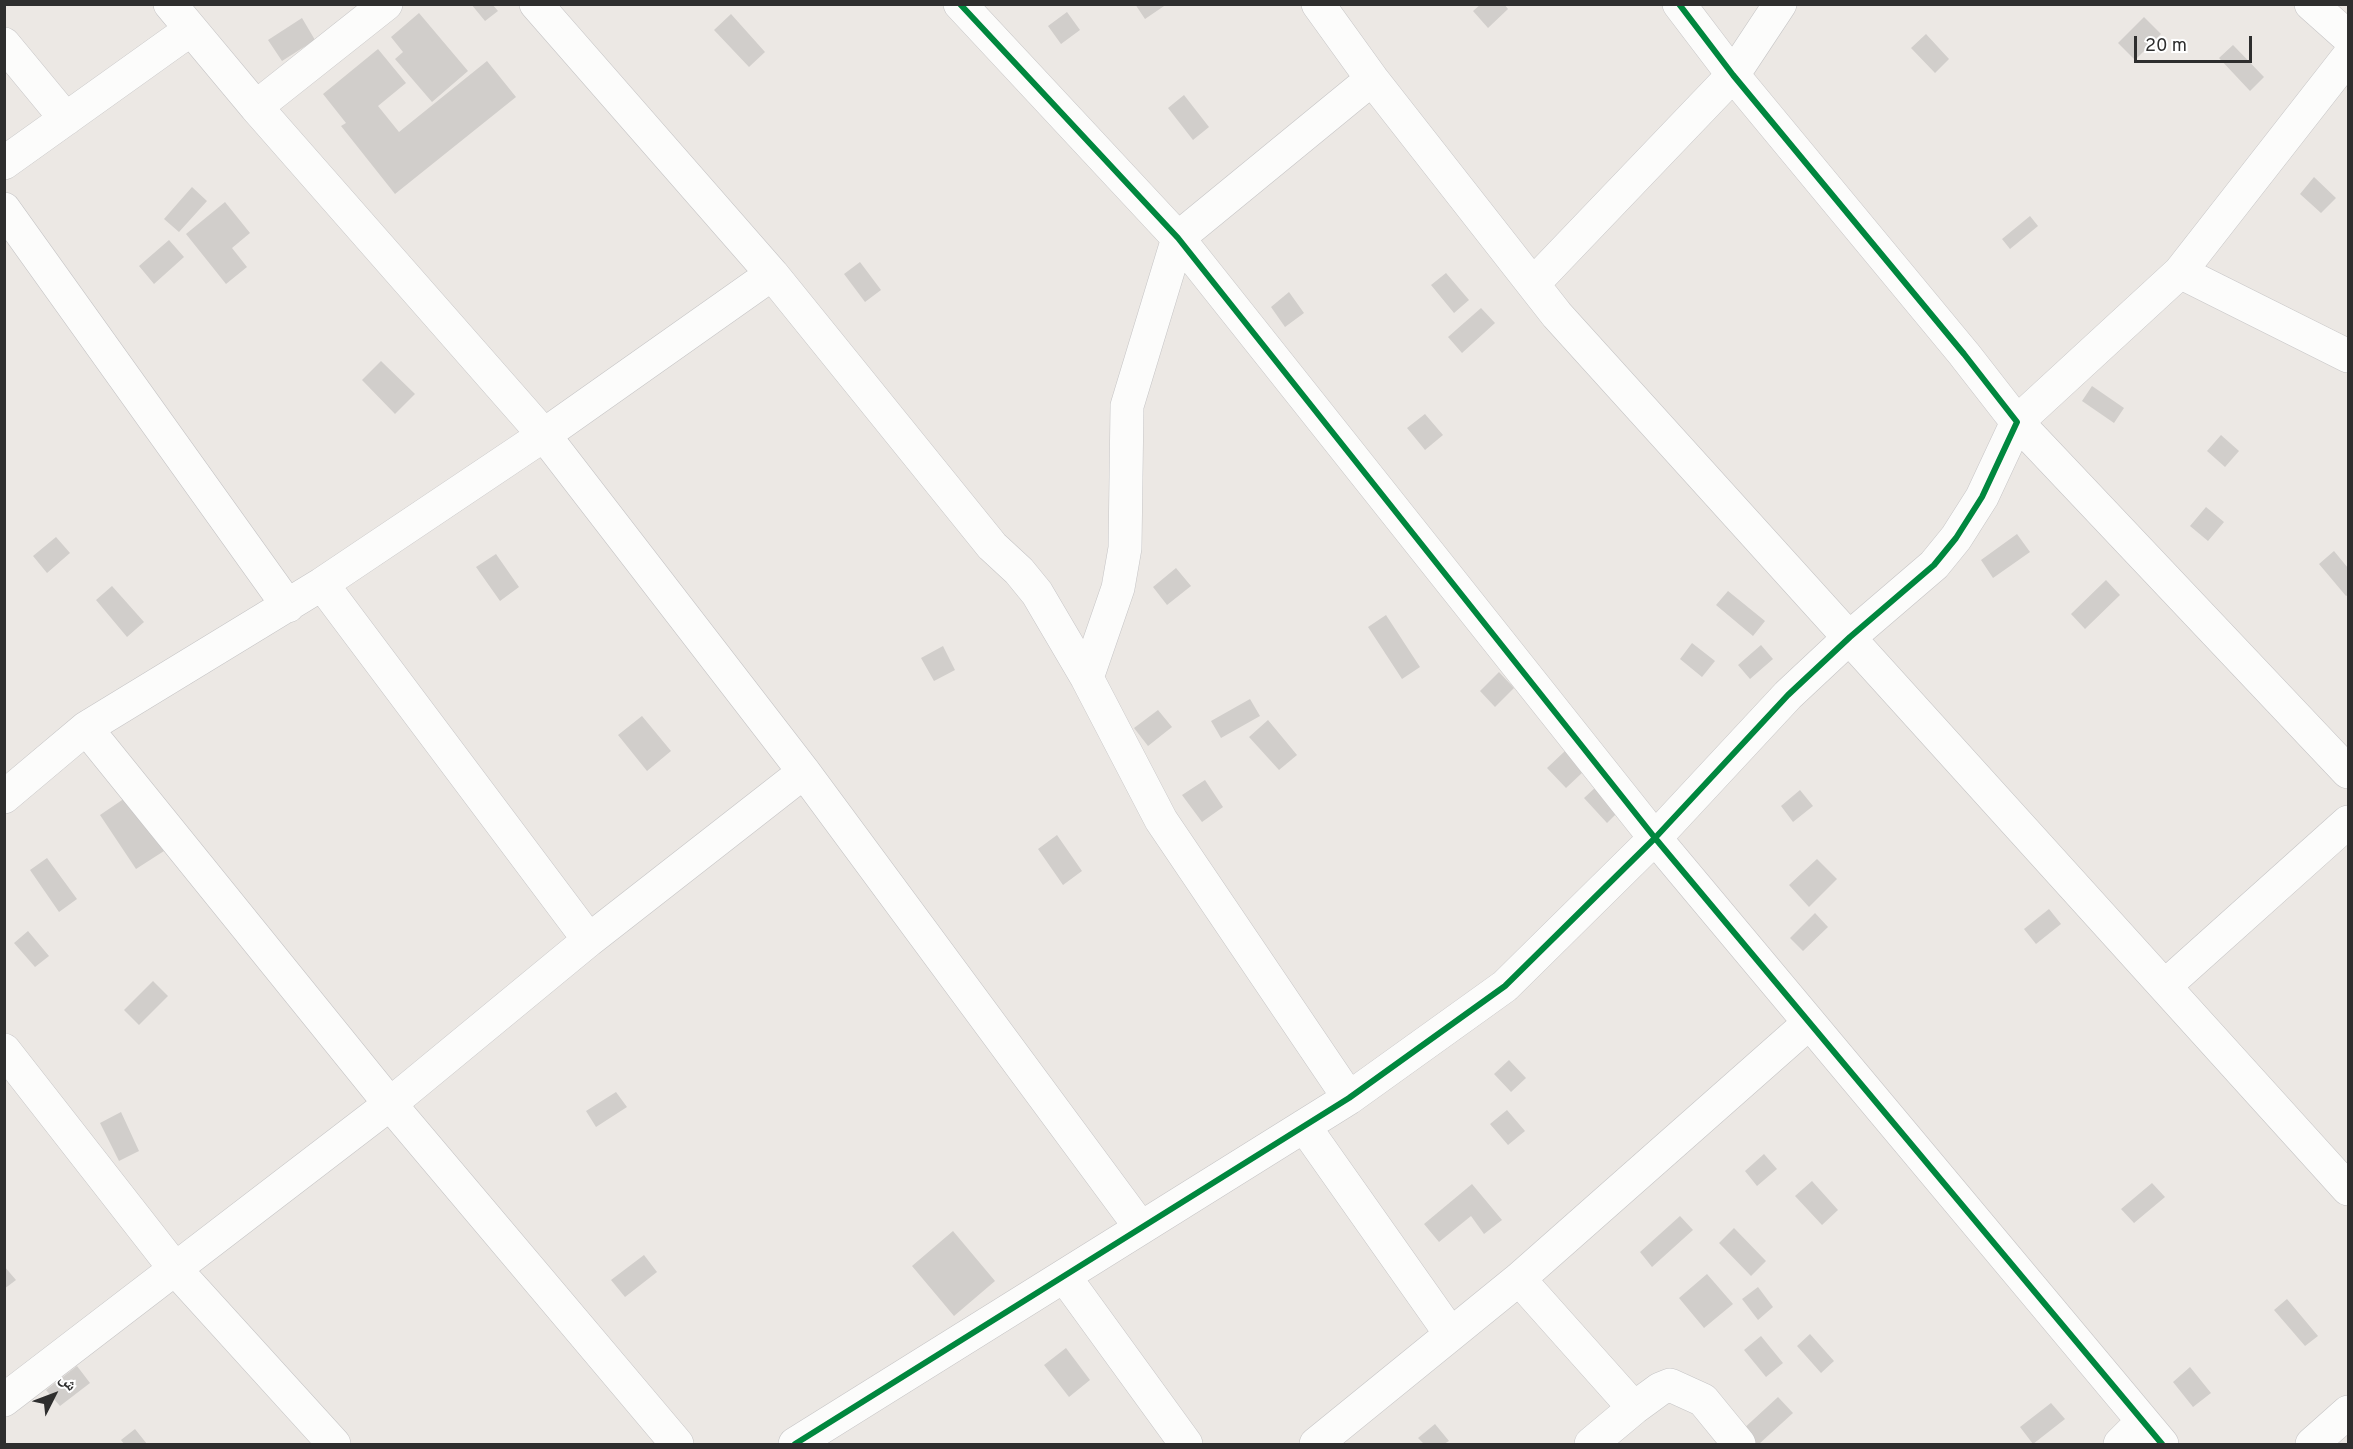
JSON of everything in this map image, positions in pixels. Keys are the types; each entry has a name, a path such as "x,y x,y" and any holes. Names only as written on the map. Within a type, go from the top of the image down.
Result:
{"street":[{"path":"170,4 256,107 544,435 804,772 1141,1228"},
{"path":"256,107 386,4"},
{"path":"536,4 772,274 992,546 1019,571 1037,593 1087,678 1161,820 1348,1098"},
{"path":"960,4 1178,238 1655,838 1809,1023 2142,1437"},
{"path":"1318,4 1372,79 1557,315 2349,1189"},
{"path":"1679,4 1733,75 1964,354 2017,422 2349,772"},
{"path":"1533,284 1733,75 1780,4"},
{"path":"2311,4 2349,37"},
{"path":"4,163 190,30"},
{"path":"4,44 66,119"},
{"path":"816,1439 1064,1276 1348,1098 1505,986 1655,838 1788,696 1850,637 1934,564 1956,538 1982,497 2017,422 2180,272 2349,57"},
{"path":"1087,678 1118,588 1125,548 1127,406 1178,238 1372,79"},
{"path":"4,209 288,606"},
{"path":"2180,272 2349,356"},
{"path":"4,796 86,728 322,584 544,435 772,274"},
{"path":"322,584 589,940"},
{"path":"86,728 390,1104 677,1444"},
{"path":"4,1400 390,1104 589,940 804,772"},
{"path":"2165,986 2349,822"},
{"path":"1316,1444 1519,1279 1809,1023"},
{"path":"4,1050 176,1270 334,1444"},
{"path":"1304,1126 1450,1333"},
{"path":"1064,1276 1186,1444"},
{"path":"1519,1279 1634,1408"},
{"path":"1590,1444 1634,1408 1660,1389 1670,1385 1702,1400 1739,1444"},
{"path":"2312,1444 2349,1413"}],"building":[{"path":"471,4 492,4 498,11 485,21"},
{"path":"1135,4 1167,4 1145,19"},
{"path":"1481,4 1504,4 1508,9 1488,28 1473,11"},
{"path":"1067,12 1080,30 1061,44 1048,26"},
{"path":"419,13 468,71 432,102 395,59 403,52 391,37"},
{"path":"731,14 765,52 749,67 714,30"},
{"path":"2144,17 2161,34 2135,60 2118,43"},
{"path":"302,18 315,40 282,61 268,40"},
{"path":"1926,34 1949,59 1935,73 1911,48"},
{"path":"2233,45 2264,77 2250,91 2219,58"},
{"path":"378,49 406,83 378,106 399,132 487,61 516,97 395,194 341,126 346,123 323,94"},
{"path":"1184,95 1209,127 1193,140 1168,108"},
{"path":"2314,177 2336,198 2321,213 2300,194"},
{"path":"192,187 207,201 179,232 164,219"},
{"path":"225,202 250,233 232,248 247,267 226,284 186,234"},
{"path":"2030,216 2038,226 2010,249 2002,239"},
{"path":"169,240 184,257 154,284 139,266"},
{"path":"860,262 881,290 865,302 844,274"},
{"path":"1446,273 1469,300 1454,313 1431,285"},
{"path":"1289,292 1304,313 1285,327 1271,307"},
{"path":"1481,308 1495,323 1462,353 1448,337"},
{"path":"381,361 415,394 395,414 362,380"},
{"path":"2092,386 2124,408 2114,423 2082,401"},
{"path":"1425,414 1443,435 1425,450 1407,428"},
{"path":"2221,435 2239,451 2225,467 2207,451"},
{"path":"2206,507 2224,522 2208,541 2190,526"},
{"path":"2017,534 2030,552 1993,578 1981,560"},
{"path":"56,537 70,553 47,573 33,556"},
{"path":"2334,551 2348,568 2348,595 2346,596 2319,564"},
{"path":"496,554 519,587 500,601 476,567"},
{"path":"1176,568 1191,586 1167,605 1153,587"},
{"path":"2106,580 2120,595 2085,629 2071,614"},
{"path":"112,586 144,622 127,637 96,600"},
{"path":"1728,591 1765,621 1753,636 1716,605"},
{"path":"1386,615 1420,667 1402,679 1368,627"},
{"path":"1692,643 1715,661 1702,677 1680,659"},
{"path":"1761,645 1773,659 1750,679 1738,665"},
{"path":"943,646 955,670 934,681 921,658"},
{"path":"1499,672 1514,688 1495,707 1480,691"},
{"path":"1250,699 1260,716 1221,738 1211,721"},
{"path":"1158,710 1172,727 1148,746 1134,728"},
{"path":"642,716 671,751 647,771 618,735"},
{"path":"1268,720 1297,755 1279,770 1249,737"},
{"path":"1565,751 1583,772 1566,788 1547,768"},
{"path":"1205,780 1223,807 1202,822 1182,795"},
{"path":"1597,786 1620,810 1607,823 1584,798"},
{"path":"1800,790 1813,806 1793,822 1781,806"},
{"path":"128,796 164,851 136,869 100,815"},
{"path":"1057,835 1082,871 1063,885 1038,849"},
{"path":"47,858 77,899 59,912 30,870"},
{"path":"1817,859 1837,879 1809,907 1789,885"},
{"path":"2049,909 2061,924 2036,944 2024,929"},
{"path":"1815,913 1828,927 1803,951 1790,938"},
{"path":"28,931 49,956 35,967 14,943"},
{"path":"153,981 168,996 139,1025 124,1010"},
{"path":"1509,1060 1526,1078 1511,1092 1494,1074"},
{"path":"616,1092 627,1107 596,1127 586,1111"},
{"path":"1507,1110 1525,1131 1508,1145 1490,1124"},
{"path":"121,1112 139,1151 119,1161 100,1123"},
{"path":"1764,1154 1777,1169 1757,1186 1745,1171"},
{"path":"1812,1181 1838,1210 1822,1225 1795,1196"},
{"path":"2152,1183 2165,1197 2134,1223 2121,1209"},
{"path":"1472,1184 1502,1220 1484,1234 1471,1216 1439,1242 1424,1224"},
{"path":"1680,1216 1693,1230 1652,1267 1640,1252"},
{"path":"1734,1228 1766,1261 1751,1276 1719,1243"},
{"path":"953,1231 995,1281 954,1316 912,1266"},
{"path":"644,1255 657,1272 625,1297 611,1280"},
{"path":"4,1266 16,1280 4,1289"},
{"path":"1707,1274 1733,1304 1704,1328 1679,1298"},
{"path":"1758,1287 1773,1307 1758,1320 1742,1299"},
{"path":"2287,1299 2318,1336 2305,1346 2274,1310"},
{"path":"1810,1334 1834,1361 1821,1373 1797,1346"},
{"path":"1761,1336 1783,1363 1766,1377 1744,1350"},
{"path":"1066,1348 1090,1380 1069,1397 1044,1365"},
{"path":"77,1366 90,1383 60,1406 46,1390"},
{"path":"2190,1367 2211,1393 2193,1407 2173,1382"},
{"path":"1778,1397 1793,1413 1759,1444 1753,1444 1741,1431"},
{"path":"2051,1403 2065,1419 2033,1444 2020,1427"},
{"path":"1435,1424 1449,1441 1444,1444 1424,1444 1418,1438"},
{"path":"135,1429 147,1444 124,1444 121,1440"}],"cycle path":[{"path":"960,4 1178,238 1655,838 2162,1444"},
{"path":"795,1444 1349,1098 1505,986 1655,838 1788,695 1850,637 1934,565 1956,538 1982,497 2017,422 1964,354 1733,75 1679,4"}]}
